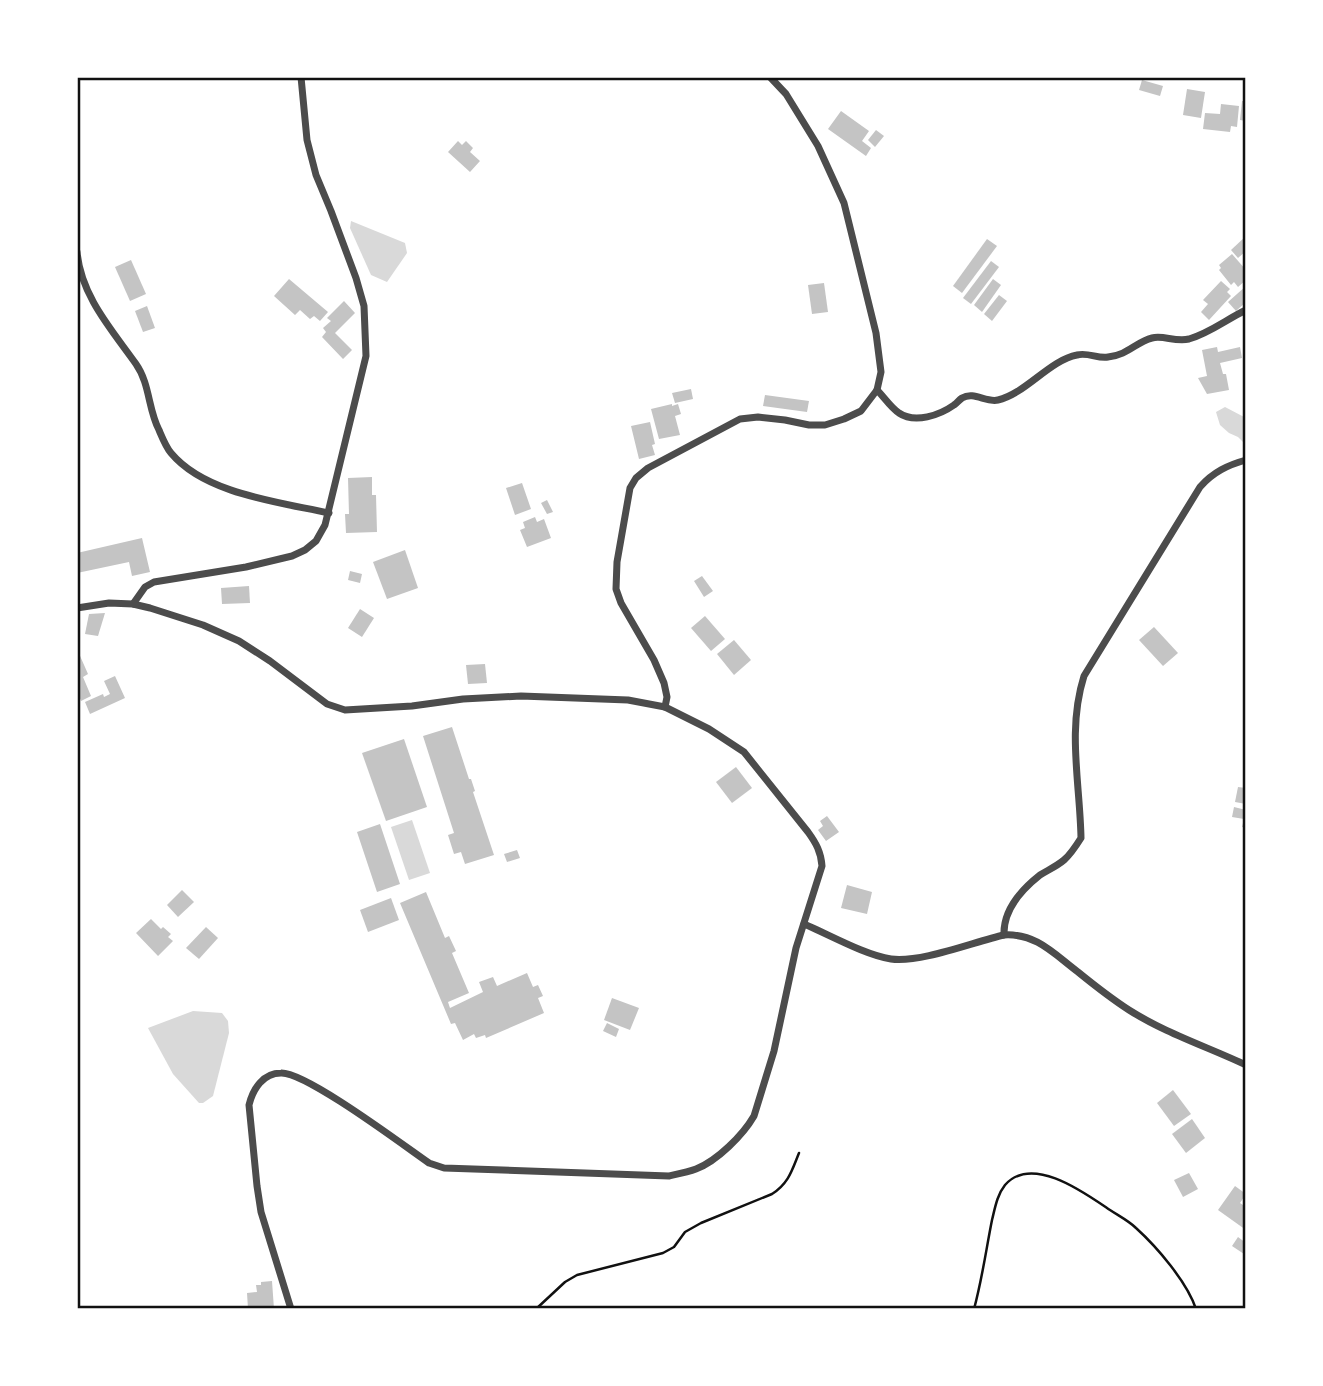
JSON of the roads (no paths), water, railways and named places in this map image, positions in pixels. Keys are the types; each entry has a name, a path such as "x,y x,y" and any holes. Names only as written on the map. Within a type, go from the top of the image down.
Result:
{"street":[{"path":"133,604 145,587 154,582 246,567 292,556 305,550 316,541 329,513 366,356 366,334 364,306 356,278 316,176 307,140 301,77"},
{"path":"665,707 667,697 664,683 616,589 617,562 630,488 636,478 740,419 758,417 825,425 844,419 861,411 877,390 881,372 876,333 844,203 818,146 786,94 770,77"},
{"path":"77,252 81,278 119,343 138,367 157,426 171,453 210,482 252,496 329,513"},
{"path":"877,390 899,413 913,418 929,417 956,404 962,398 978,396 986,400 998,400 1010,395 1064,360 1077,355 1105,358 1121,355 1150,338 1174,341 1188,339 1212,330 1246,310"},
{"path":"1004,935 1004,921 1014,902 1027,886 1064,860 1081,838 1074,737 1078,694 1084,676 1200,487 1210,476 1246,460"},
{"path":"77,608 109,603 133,604 202,625 239,641 327,704 345,710 521,696 628,700 665,707 709,729 744,752 817,845 821,856 822,866 796,948 774,1051 754,1116 749,1125 719,1155 695,1169 669,1176 444,1168 429,1163 327,1093 295,1075 284,1072 265,1078 252,1093 249,1105 257,1186 261,1212 291,1309"},
{"path":"804,924 890,959 908,960 1004,935 1016,934 1031,938 1044,944 1130,1011 1246,1065"}]}
